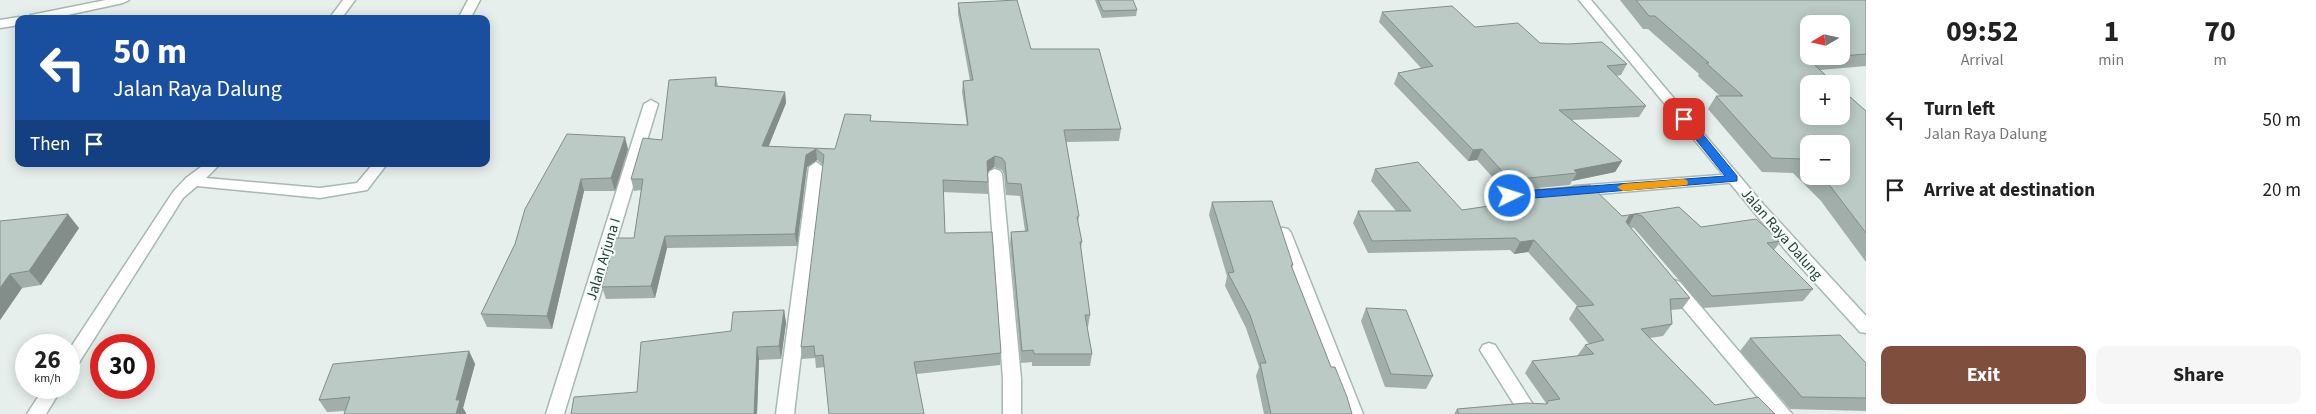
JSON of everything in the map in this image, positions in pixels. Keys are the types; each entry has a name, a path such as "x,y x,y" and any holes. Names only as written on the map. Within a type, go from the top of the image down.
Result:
{"street":[{"path":"50,15 123,0"},
{"path":"338,15 349,0"},
{"path":"466,15 474,0"},
{"name":"Jalan Raya Dalung","path":"1585,0 1623,43 1733,179 1866,327"},
{"path":"0,24 15,22"},
{"name":"Jalan Arjuna I","path":"555,414 651,104"},
{"path":"80,347 178,195 209,167"},
{"path":"191,182 320,193 362,188 378,167"},
{"path":"786,414 816,167"},
{"path":"995,174 1012,379 1012,414"},
{"path":"1510,196 1733,179"},
{"path":"1282,233 1354,414"},
{"path":"1660,270 1783,414"},
{"path":"1488,350 1530,414"},
{"path":"36,414 46,399"}],"building":[{"path":"1017,0 1031,49 1099,49 1121,129 1064,130 1079,216 1077,217 1082,242 1080,242 1090,315 1085,315 1092,354 1034,354 1033,350 1022,351 1011,232 1028,231 1021,184 1007,183 1005,162 1002,158 995,156 987,161 988,182 943,180 945,233 992,232 1001,353 914,362 924,414 829,414 823,355 815,356 814,346 801,347 824,155 816,149 806,155 795,234 665,236 651,286 602,287 616,238 634,238 643,179 631,179 643,138 662,140 669,80 716,77 715,86 785,92 762,146 835,149 845,114 871,115 870,121 968,125 963,81 973,80 958,3"},
{"path":"1098,0 1133,0 1137,10 1103,11"},
{"path":"1636,0 1866,0 1866,54 1850,55 1850,15 1800,15 1800,65 1814,65 1825,75 1800,75 1800,125 1850,125 1850,97 1866,111 1866,233 1829,185 1850,185 1850,135 1800,135 1800,159 1772,158 1716,96 1743,96 1706,63 1709,63 1655,16 1649,16"},
{"path":"1452,6 1475,27 1518,23 1540,43 1602,42 1627,64 1607,66 1646,106 1559,110 1622,161 1574,170 1577,173 1510,180 1482,149 1473,150 1398,73 1433,66 1382,12"},
{"path":"567,134 625,137 611,178 581,179 547,316 481,314 515,244 525,209"},
{"path":"1418,162 1462,210 1529,200 1521,191 1590,185 1622,216 1679,207 1701,227 1756,219 1781,241 1767,243 1813,289 1712,296 1642,216 1635,214 1629,216 1626,222 1690,298 1670,299 1672,324 1641,329 1715,405 1758,397 1775,414 1459,414 1457,409 1526,403 1547,404 1548,401 1560,399 1532,361 1594,354 1585,345 1604,340 1576,307 1594,305 1534,240 1520,242 1516,238 1372,241 1358,211 1411,211 1375,169"},
{"path":"1272,201 1293,265 1291,265 1331,367 1335,367 1352,414 1271,414 1260,363 1266,363 1250,315 1228,273 1234,272 1212,202"},
{"path":"68,214 29,271 10,274 0,288 0,221"},
{"path":"1366,308 1406,310 1433,376 1391,374"},
{"path":"784,310 779,346 757,347 754,414 571,414 574,397 637,392 641,342 731,331 733,312"},
{"path":"1840,335 1866,363 1866,398 1802,397 1750,338"},
{"path":"469,351 456,400 460,400 456,414 344,414 350,397 319,400 333,364"}],"slow traffic":[{"path":"1623,187 1683,183"}],"route":[{"path":"1510,196 1733,179 1684,119"}]}
